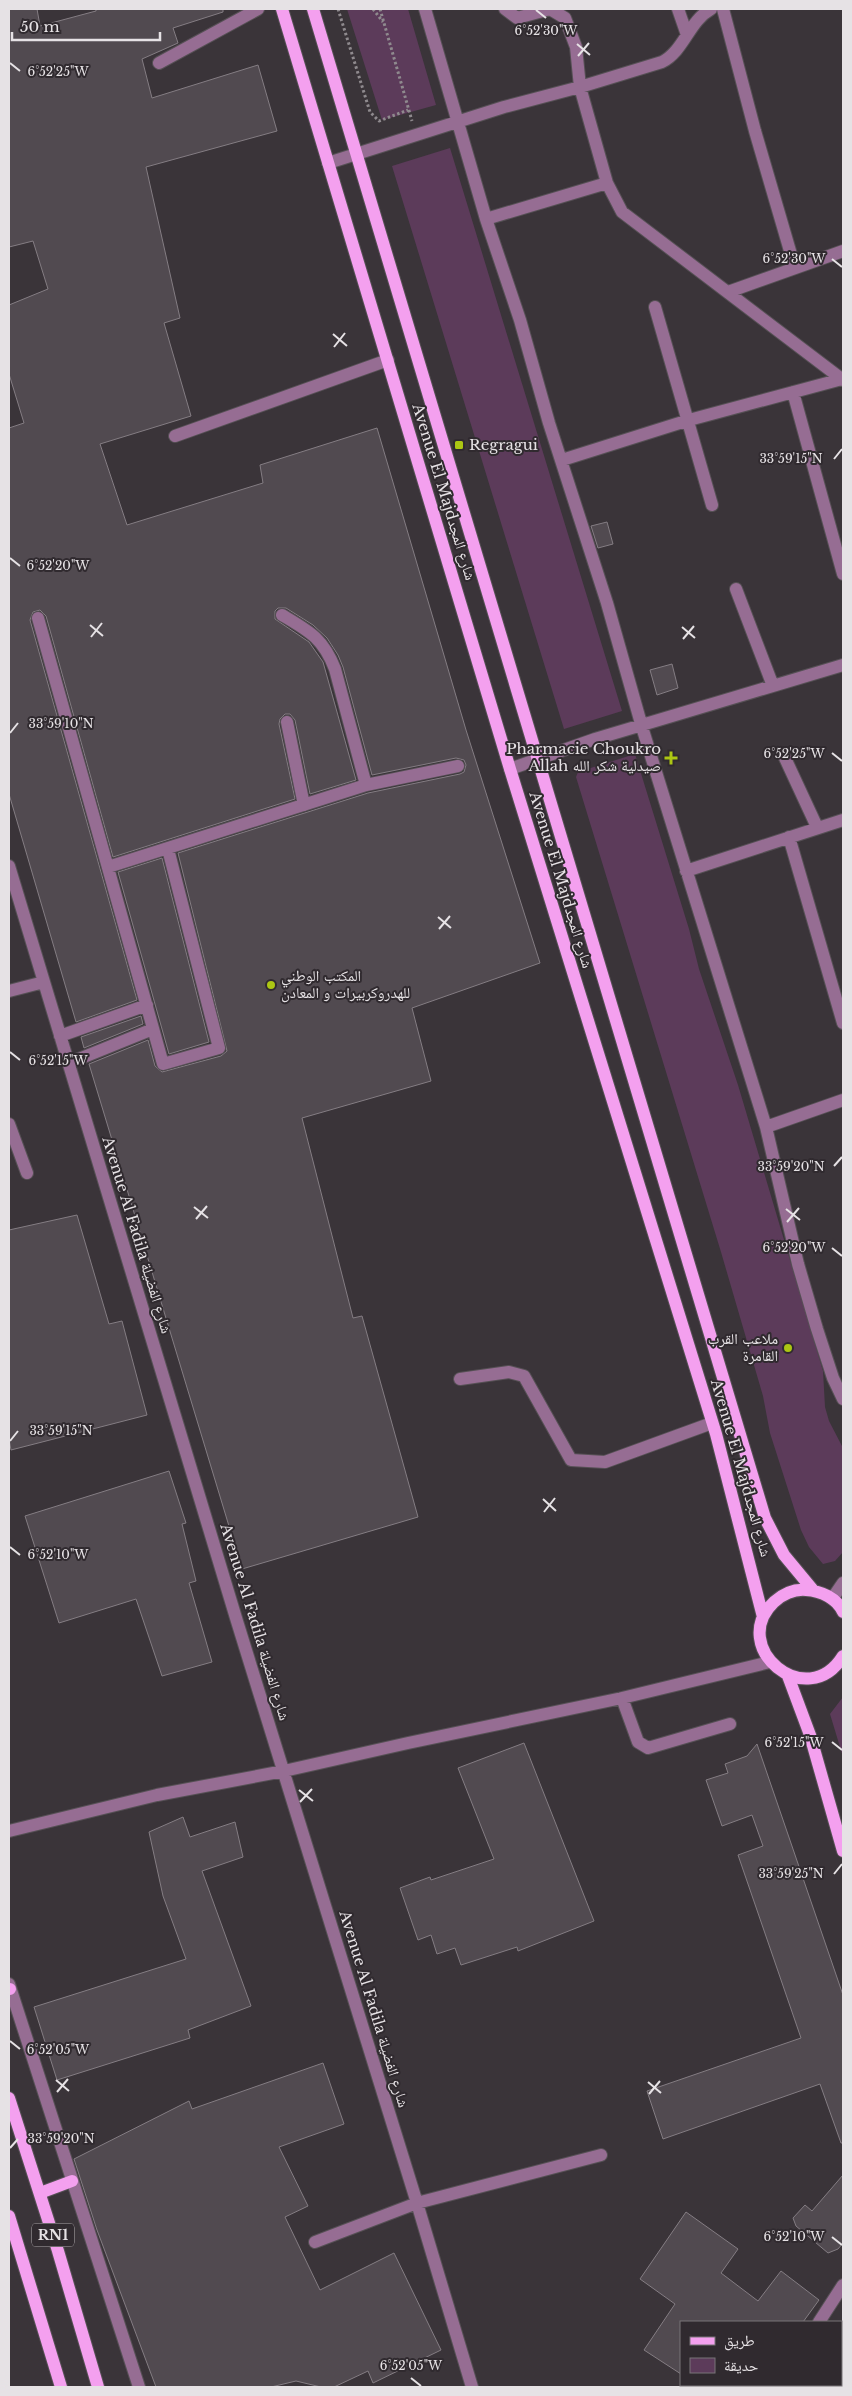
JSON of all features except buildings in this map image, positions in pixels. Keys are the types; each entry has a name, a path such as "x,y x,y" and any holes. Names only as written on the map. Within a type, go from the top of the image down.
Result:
{"main road":[{"name":"Avenue El Majdشارع المجد","path":"282,9 510,769 712,1422 763,1617 760,1632 762,1648 770,1662"},
{"name":"Avenue El Majdشارع المجد","path":"313,9 765,1518 784,1555 813,1590"},
{"path":"763,1617 770,1606 784,1595 801,1590 813,1590 832,1599 843,1612"},
{"path":"770,1662 788,1676 812,1678 824,1674 834,1667 843,1656"},
{"path":"788,1676 810,1735 843,1852"},
{"name":"RN1","path":"9,2098 98,2387"},
{"path":"40,2194 72,2181"},
{"name":"RN1","path":"9,2216 61,2387"}],"street":[{"path":"159,63 258,9"},
{"path":"425,9 459,120 486,219 520,320 549,423 562,460 686,871 766,1127 796,1255 814,1320 833,1378 843,1399"},
{"path":"505,9 517,18 550,9 565,18 576,47 580,87 607,183 622,212 843,380"},
{"path":"678,9 686,35"},
{"path":"328,163 459,120 580,87 671,58 697,21 711,9"},
{"path":"723,9 755,131 795,268"},
{"path":"486,219 607,183"},
{"path":"728,292 843,251"},
{"path":"655,307 712,504"},
{"path":"175,436 388,360"},
{"path":"562,460 689,420 843,380"},
{"path":"793,392 843,574"},
{"path":"736,589 773,686"},
{"path":"282,615 315,635 329,652 336,668 366,784"},
{"path":"38,618 163,1064 219,1048 168,849"},
{"path":"510,769 595,740 843,665"},
{"path":"287,722 304,805"},
{"path":"784,758 817,828"},
{"path":"108,867 366,784 458,766"},
{"path":"686,871 843,820"},
{"path":"789,837 843,1022"},
{"name":"Avenue Al Fadila شارع الفضيلة","path":"9,866 236,1618 418,2203 472,2387"},
{"path":"9,992 44,982"},
{"path":"60,1036 147,1005"},
{"path":"68,1063 153,1029"},
{"path":"766,1127 843,1100"},
{"path":"9,1124 27,1172"},
{"path":"460,1379 509,1372 524,1376 571,1460 605,1462 712,1422"},
{"path":"832,1599 843,1583"},
{"path":"9,1831 158,1795 284,1771 408,1742 622,1698 770,1662"},
{"path":"622,1698 638,1742 648,1748 730,1724"},
{"path":"9,1987 139,2387"},
{"path":"315,2242 418,2203 601,2155"},
{"path":"820,2321 843,2285"}],"path":[{"path":"338,9 370,112 379,121 408,110"},
{"path":"373,9 385,24"},
{"path":"380,9 415,134"}],"green space":[{"path":"347,9 408,9 436,105 382,120"},
{"path":"450,148 622,711 564,729 392,166"},
{"path":"635,754 689,929 699,969 738,1085 823,1371 825,1407 829,1421 843,1448 843,1552 835,1561 823,1564 809,1547 801,1530 770,1433 763,1396 721,1252 576,777 578,772"},
{"path":"843,1697 843,1757 830,1714"}],"place":[{"name":"Regragui","path":"459,445"},
{"name":"Pharmacie Choukro Allah صيدلية شكر الله","path":"671,758"},
{"name":"المكتب الوطني للهدروكربيرات و المعادن","path":"271,985"},
{"name":"ملاعب القرب القامرة","path":"788,1348"}]}
